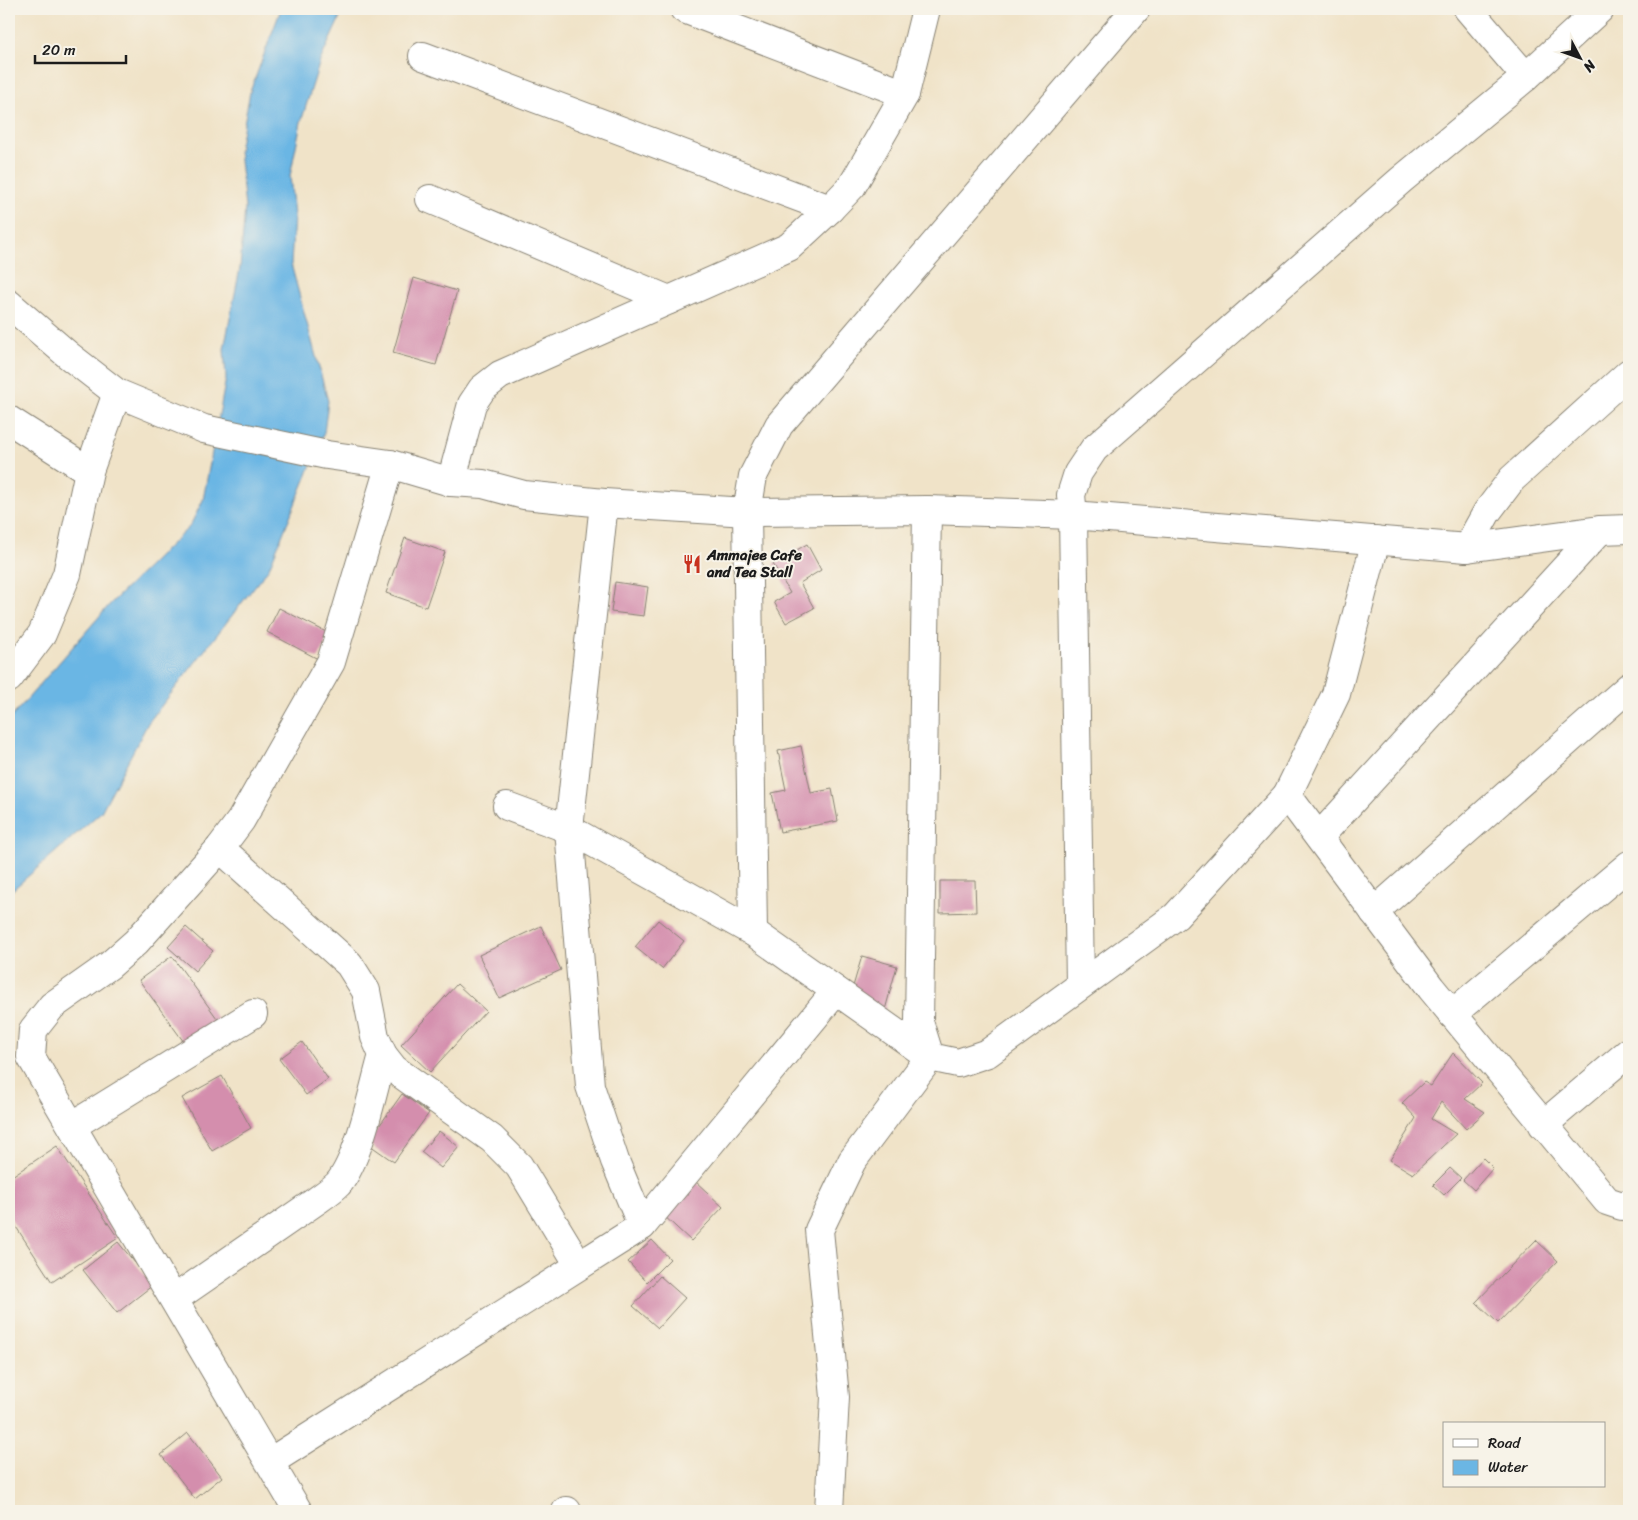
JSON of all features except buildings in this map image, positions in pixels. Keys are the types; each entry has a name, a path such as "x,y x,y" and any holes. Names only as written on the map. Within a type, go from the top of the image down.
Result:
{"street":[{"path":"684,9 905,94"},
{"path":"450,482 472,404 482,388 500,375 789,247 830,209 852,186 905,94 926,9"},
{"path":"753,932 747,512 753,476 779,425 1136,9"},
{"path":"1468,9 1526,77"},
{"path":"1080,985 1073,515 1071,495 1078,473 1094,449 1401,180 1526,77 1600,9"},
{"path":"423,56 830,209"},
{"path":"430,199 669,300"},
{"path":"9,304 68,356 117,393 204,429 327,455 390,464 450,482 483,484 524,495 604,503 747,512 927,510 1073,515 1467,548 1600,530 1629,529"},
{"path":"1467,548 1488,512 1512,479 1629,373"},
{"path":"9,678 42,634 67,574 89,471 117,393"},
{"path":"9,420 89,471"},
{"path":"298,1511 31,1056 33,1030 52,1006 110,965 136,942 220,848 241,820 331,662 390,464"},
{"path":"604,503 569,829 590,1086 615,1161 642,1226"},
{"path":"927,510 919,1022 930,1057"},
{"path":"1319,837 1600,530"},
{"path":"507,806 569,829 753,932 930,1057 958,1063 988,1053 1176,916 1287,795 1336,694 1376,540"},
{"path":"1374,912 1629,687"},
{"path":"1287,795 1431,988 1543,1125 1607,1201 1622,1206 1629,1203"},
{"path":"220,848 349,964 366,991 375,1037 383,1055 394,1069 492,1138 519,1166 580,1265"},
{"path":"1452,1014 1629,866"},
{"path":"270,1462 642,1226 836,991"},
{"path":"72,1126 252,1014"},
{"path":"1543,1125 1629,1052"},
{"path":"174,1299 338,1184 350,1164 383,1055"},
{"path":"829,1511 835,1397 819,1230 852,1161 930,1057"}],"water":[{"path":"281,9 344,9 320,61 301,122 290,176 294,216 291,264 328,401 324,433 269,568 148,723 101,812 9,893 9,720 111,603 190,526 203,500 226,378 224,349 240,268 245,208 239,150 250,92"}],"place":[{"name":"Ammajee Cafe and Tea Stall","path":"692,564"}]}
